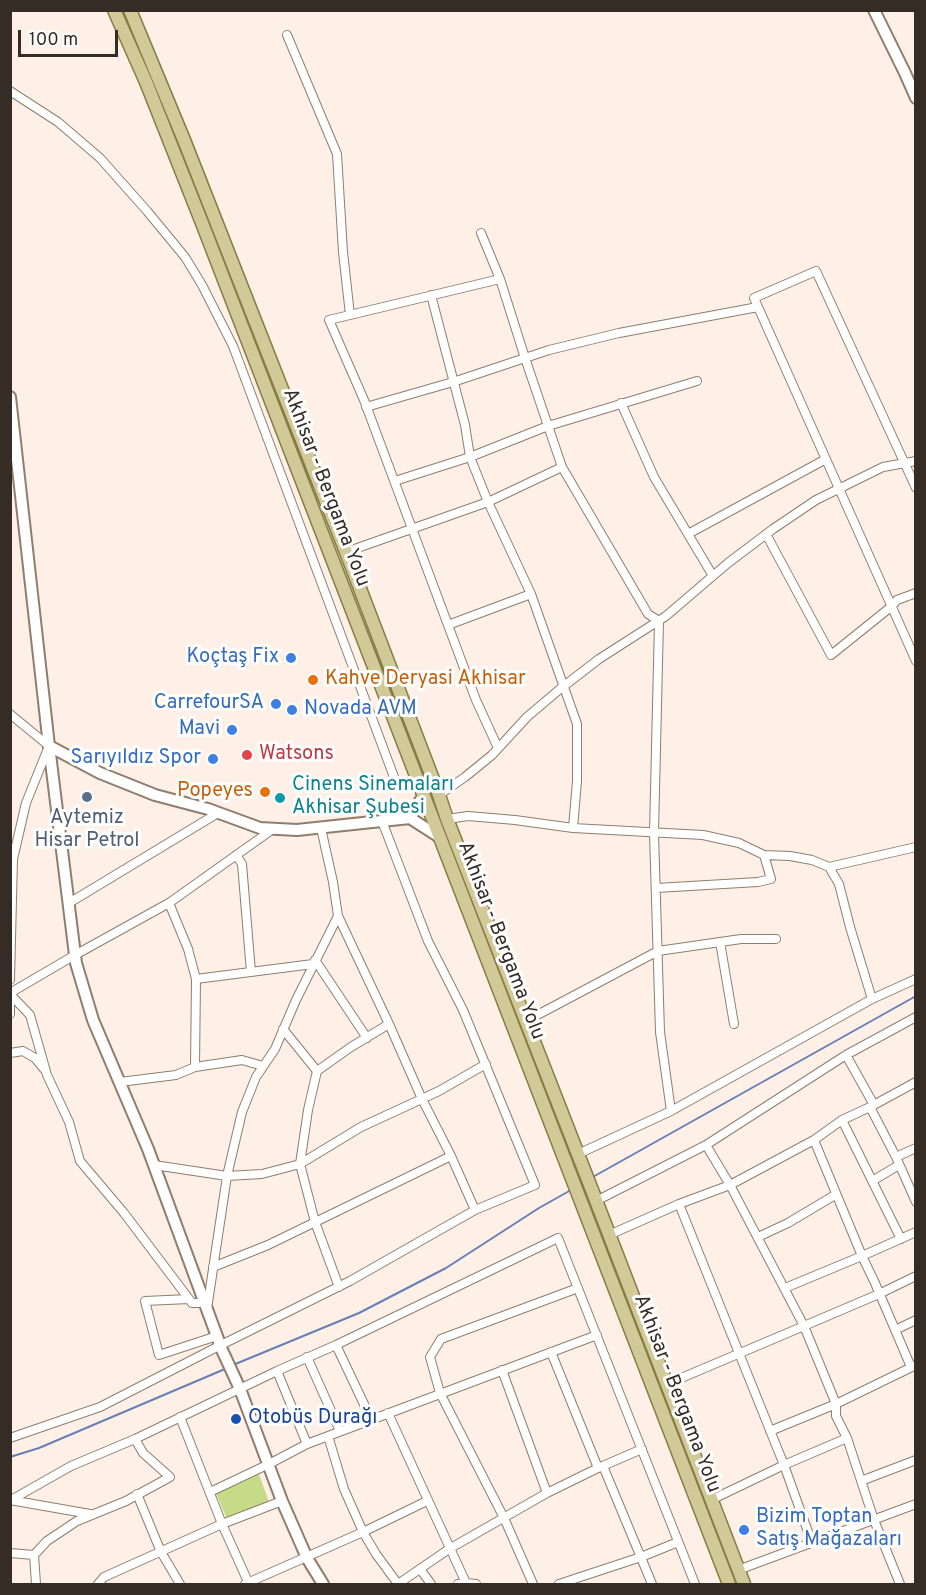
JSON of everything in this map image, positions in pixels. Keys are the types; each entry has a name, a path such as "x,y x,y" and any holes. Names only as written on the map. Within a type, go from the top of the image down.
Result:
{"main road":[{"name":"Akhisar - Bergama Yolu","path":"114,10 146,82 202,223 729,1584"},
{"name":"Akhisar - Bergama Yolu","path":"129,10 188,151 346,552 447,819 744,1584"}],"street":[{"path":"874,10 915,98"},
{"path":"286,35 338,154 343,252 350,315"},
{"path":"10,91 58,122 100,158 185,257 202,285 233,346 394,777"},
{"path":"480,233 500,279 562,467 648,614 659,621"},
{"path":"915,488 816,271 754,298 915,661"},
{"path":"498,748 476,700 366,406 329,320 500,279"},
{"path":"431,295 465,425 470,457 488,502 531,594 578,724 573,828"},
{"path":"366,406 453,382 549,350 619,333 758,307"},
{"path":"395,481 470,457 548,426 698,381"},
{"path":"10,397 76,963 93,1020 154,1165 232,1375 240,1389 282,1501 307,1558 323,1584"},
{"path":"621,403 654,477 713,576"},
{"path":"688,534 826,459"},
{"path":"439,795 465,777 498,748 527,717 563,686 599,659 659,621 766,534 816,500 883,467 915,461"},
{"path":"346,552 488,502 562,467"},
{"path":"766,534 831,655 897,600 915,593"},
{"path":"448,624 531,594"},
{"path":"659,621 654,833 660,1032 671,1111"},
{"path":"10,714 49,746 100,773 154,795 218,813 260,828 297,830 410,818 438,836"},
{"path":"10,980 13,859 26,803 49,746"},
{"path":"410,818 423,796"},
{"path":"69,903 218,813"},
{"path":"447,819 468,816 573,828 703,835 740,843 764,855 812,860 829,867 915,847"},
{"path":"10,1438 100,1407 220,1343 339,1287 475,1210 535,1185 463,1010 428,941 382,821"},
{"path":"321,828 338,916 475,1210"},
{"path":"206,1306 192,1303 124,1213 80,1161 69,1122 46,1071 30,1015 10,994 169,903 274,829"},
{"path":"236,855 242,864 251,972"},
{"path":"656,888 758,882 771,879 764,855"},
{"path":"829,867 839,884 872,999"},
{"path":"169,903 188,949 196,979 195,1067"},
{"path":"206,1306 227,1176 242,1112 256,1077 275,1049 314,962 338,916"},
{"path":"526,1021 658,951 741,939 776,939"},
{"path":"720,942 734,1024"},
{"path":"196,979 314,962"},
{"path":"314,962 367,1038"},
{"path":"580,1159 872,999 915,980"},
{"path":"10,999 10,1014"},
{"path":"594,1196 706,1144 846,1056 914,1020"},
{"path":"339,1287 315,1222 300,1164 308,1110 317,1071 389,1024"},
{"path":"283,1029 317,1071"},
{"path":"10,1053 23,1051 35,1058 46,1071"},
{"path":"846,1056 872,1106 915,1202"},
{"path":"120,1082 176,1075 195,1067 242,1060 263,1066"},
{"path":"154,1165 227,1176 262,1174 300,1164 361,1127 439,1091 486,1064"},
{"path":"609,1235 679,1204 730,1185 814,1140 842,1120 915,1082"},
{"path":"842,1120 901,1239"},
{"path":"770,1431 836,1404 913,1366 862,1256 814,1140"},
{"path":"706,1144 804,1326 836,1404 836,1416 847,1438 874,1520 900,1584"},
{"path":"872,1181 915,1148"},
{"path":"213,1267 268,1245 451,1156"},
{"path":"758,1237 788,1223 836,1195"},
{"path":"679,1204 784,1465 812,1543"},
{"path":"785,1288 915,1232"},
{"path":"11,1500 71,1466 135,1439 336,1345 558,1238 694,1584"},
{"path":"667,1384 879,1294 915,1276"},
{"path":"533,1584 504,1518 440,1393 430,1357 441,1339 578,1288"},
{"path":"189,1299 145,1301 159,1355 220,1343"},
{"path":"895,1330 915,1320"},
{"path":"210,1492 307,1444 597,1335"},
{"path":"336,1345 371,1419"},
{"path":"551,1352 652,1584"},
{"path":"307,1357 340,1431"},
{"path":"502,1370 547,1493"},
{"path":"277,1371 307,1444"},
{"path":"388,1413 449,1549 462,1584 476,1584"},
{"path":"180,1417 247,1584 428,1501"},
{"path":"328,1436 345,1489 363,1532 398,1584 449,1549 547,1493 642,1449"},
{"path":"711,1500 847,1438"},
{"path":"36,1584 34,1555 47,1541 90,1514 126,1501 170,1477 143,1453 135,1439"},
{"path":"861,1481 915,1460"},
{"path":"137,1494 161,1552 180,1584"},
{"path":"11,1500 90,1514"},
{"path":"98,1584 104,1577 222,1524 282,1501"},
{"path":"738,1570 915,1504"},
{"path":"559,1584 678,1542"},
{"path":"10,1553 34,1555"},
{"path":"420,1569 431,1584"}],"green space":[{"path":"259,1474 269,1502 227,1519 216,1494"}],"waterway":[{"path":"591,1178 916,996"},
{"path":"233,1365 359,1313 446,1268 571,1190"},
{"path":"10,1457 39,1448 225,1369"}],"place":[{"name":"Koçtaş Fix","path":"291,658"},
{"name":"Kahve Deryasi Akhisar","path":"313,680"},
{"name":"CarrefourSA","path":"276,704"},
{"name":"Novada AVM","path":"292,710"},
{"name":"Mavi","path":"232,730"},
{"name":"Watsons","path":"247,755"},
{"name":"Sarıyıldız Spor","path":"213,759"},
{"name":"Popeyes","path":"265,792"},
{"name":"Aytemiz Hisar Petrol","path":"87,797"},
{"name":"Cinens Sinemaları Akhisar Şubesi","path":"280,798"},
{"name":"Otobüs Durağı","path":"236,1419"},
{"name":"Bizim Toptan Satış Mağazaları","path":"744,1530"}]}
